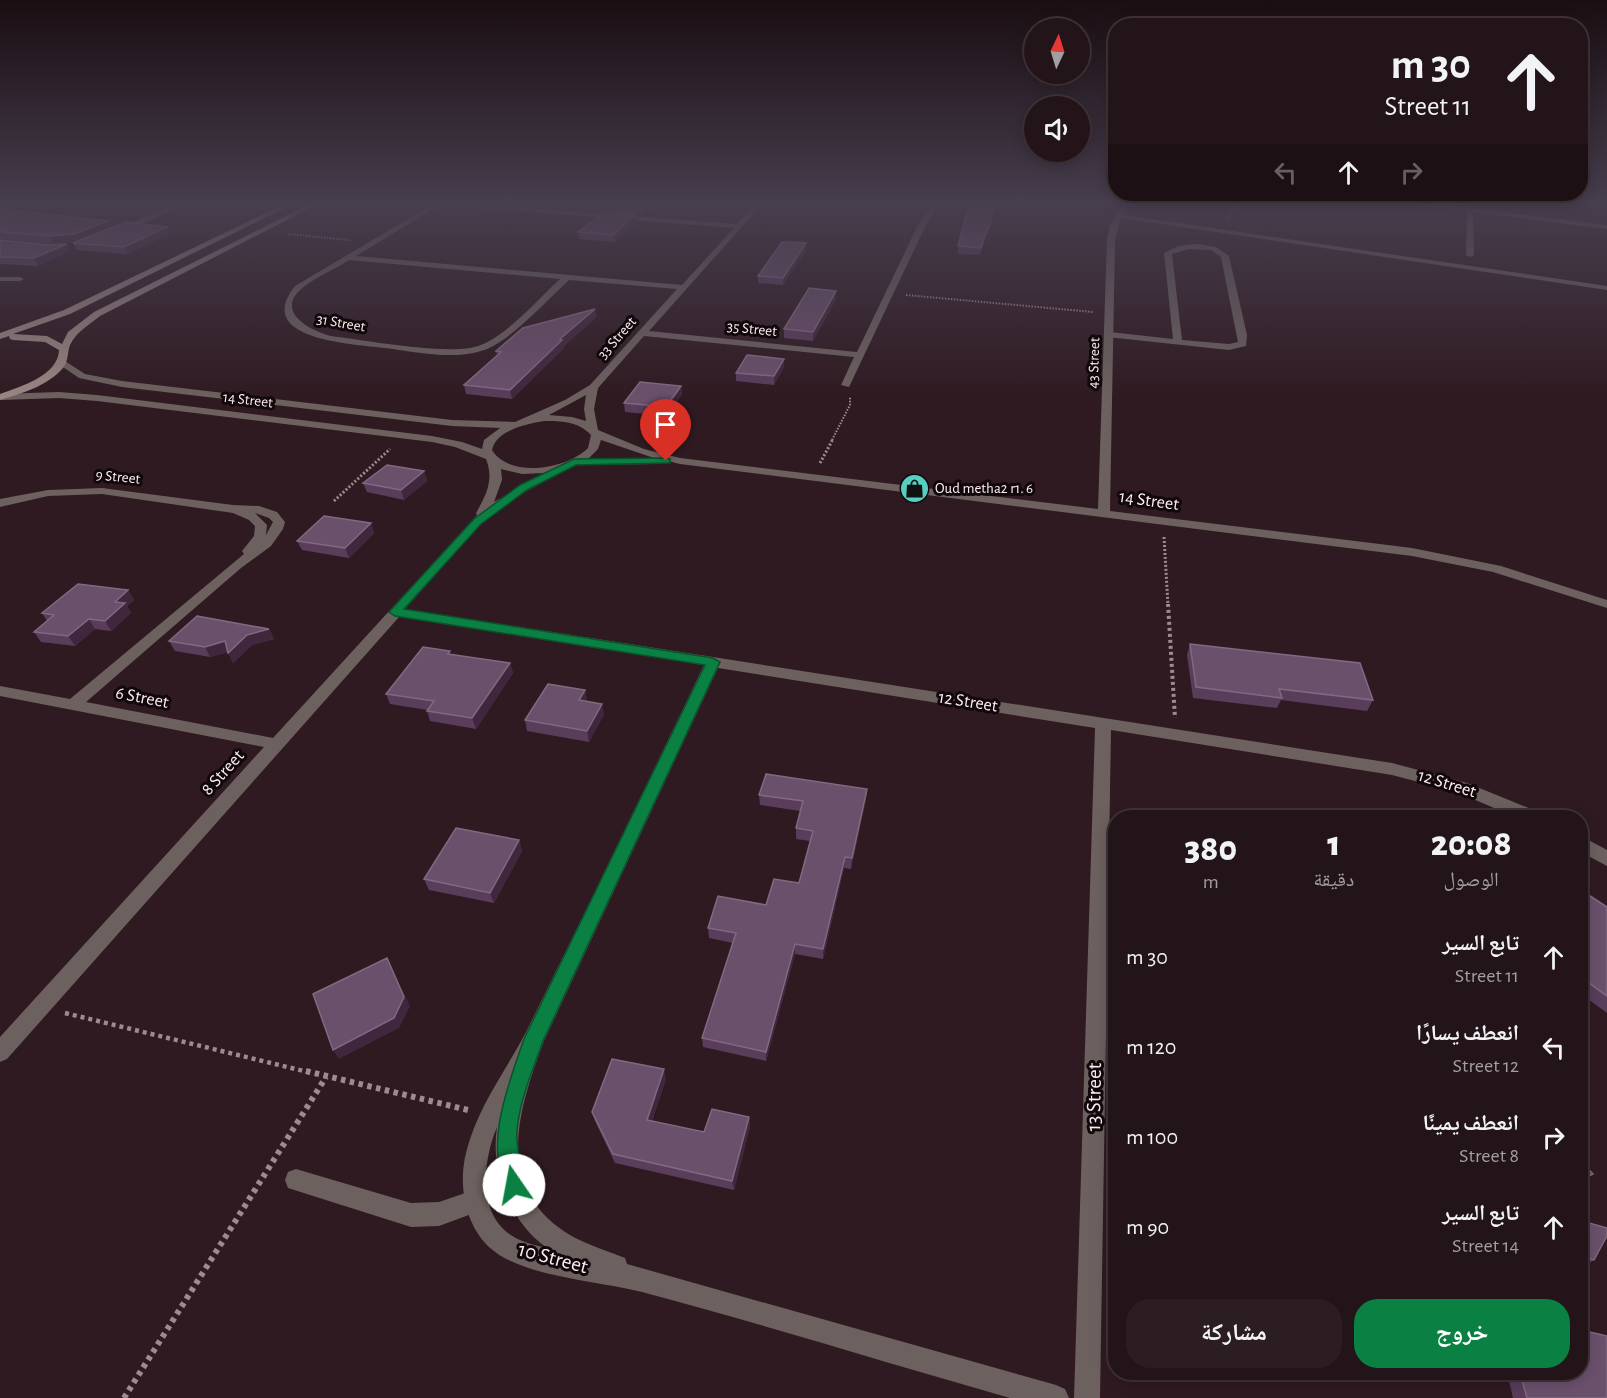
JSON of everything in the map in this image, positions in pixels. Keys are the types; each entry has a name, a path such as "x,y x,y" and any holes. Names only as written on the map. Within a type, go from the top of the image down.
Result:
{"main road":[{"path":"0,337 67,312 157,268"},
{"path":"64,349 71,334 97,314 187,268"},
{"path":"0,337 47,339 64,349 66,355 62,363 40,381 0,397"}],"street":[{"name":"31 Street","path":"330,268 304,284 291,296 287,310 297,326 313,335 330,339 443,352 469,351 496,342 567,277"},
{"path":"466,268 682,287"},
{"name":"33 Street","path":"528,420 569,402 593,387 699,268"},
{"path":"846,385 903,268"},
{"name":"43 Street","path":"1104,513 1111,268"},
{"path":"1169,268 1178,342"},
{"path":"1110,335 1233,347 1244,343 1228,268"},
{"path":"1473,268 1607,288"},
{"path":"0,279 20,279"},
{"name":"35 Street","path":"641,333 860,356"},
{"name":"14 Street","path":"62,363 82,376 122,384 452,423 514,425"},
{"path":"569,464 593,449 597,441 589,409 593,387"},
{"name":"14 Street","path":"0,397 59,395 97,398 404,436 458,444 515,469 531,470 569,464 680,460"},
{"name":"14 Street","path":"528,420 566,419 585,424 595,432 633,448 680,460 1412,552 1505,572 1607,604"},
{"path":"491,458 487,449 489,442 503,430 528,420"},
{"name":"8 Street","path":"477,521 494,490 497,474 491,458"},
{"name":"8 Street","path":"0,1052 477,521 508,497 569,464"},
{"name":"9 Street","path":"0,503 48,493 102,491 267,512 279,522 267,543 236,564 74,705"},
{"name":"9 Street","path":"233,508 253,517 261,525 256,541 236,564"},
{"name":"12 Street","path":"395,612 1176,735 1426,777 1496,800 1518,810"},
{"path":"534,1039 713,662"},
{"name":"6 Street","path":"0,691 276,744"},
{"name":"13 Street","path":"1087,1398 1102,724"},
{"path":"1588,847 1607,859"},
{"name":"10 Street","path":"534,1039 506,1083 490,1115 474,1168 477,1201 486,1226 500,1241 516,1251 640,1279 1056,1398"},
{"name":"10 Street","path":"534,1039 518,1086 507,1132 508,1163 514,1185 523,1205 535,1222 550,1236 640,1279"},
{"path":"296,1180 411,1215 439,1214 477,1201"}],"path":[{"path":"891,294 1110,314"},
{"path":"812,477 850,405 846,385"},
{"path":"334,501 404,436"},
{"path":"1163,521 1176,735"},
{"path":"41,1006 490,1115"},
{"path":"124,1398 326,1077"}],"building":[{"path":"763,268 789,268 783,278 758,276"},
{"path":"809,288 836,291 813,332 784,329"},
{"path":"595,309 560,339 562,340 510,390 464,385 501,352 496,351 523,328"},
{"path":"747,355 784,359 774,376 736,373"},
{"path":"640,382 681,386 666,407 624,403"},
{"path":"387,465 424,471 401,490 363,483"},
{"path":"324,516 371,523 345,548 297,541"},
{"path":"78,584 128,590 115,602 125,603 105,621 89,619 68,636 34,632 54,615 42,613"},
{"path":"197,616 269,629 247,635 228,653 225,641 205,647 169,641"},
{"path":"1190,644 1360,663 1373,700 1279,689 1282,698 1196,687"},
{"path":"423,647 450,651 448,654 510,663 472,718 427,711 434,701 386,694"},
{"path":"548,684 585,690 579,700 602,704 587,731 525,720"},
{"path":"766,774 867,789 852,858 845,857 823,949 795,944 766,1052 702,1038 736,933 708,928 718,896 766,905 774,879 799,883 813,831 796,828 803,801 759,795"},
{"path":"456,828 519,840 490,893 424,879"},
{"path":"1588,895 1607,907 1607,996 1588,982"},
{"path":"387,958 404,997 394,1018 333,1050 313,994"},
{"path":"612,1059 664,1069 647,1120 704,1132 712,1109 749,1117 732,1181 613,1154 592,1112"},
{"path":"1588,1223 1607,1228 1607,1236 1594,1260 1588,1259"},
{"path":"1588,1332 1607,1336 1607,1398 1527,1398 1522,1380 1588,1380"}],"place":[{"name":"Oud metha2 r1. 6","path":"914,488"}],"route":[{"path":"514,1185 508,1163 507,1132 518,1086 534,1039 713,662 395,612 477,521 524,487 574,462 666,461"}]}
